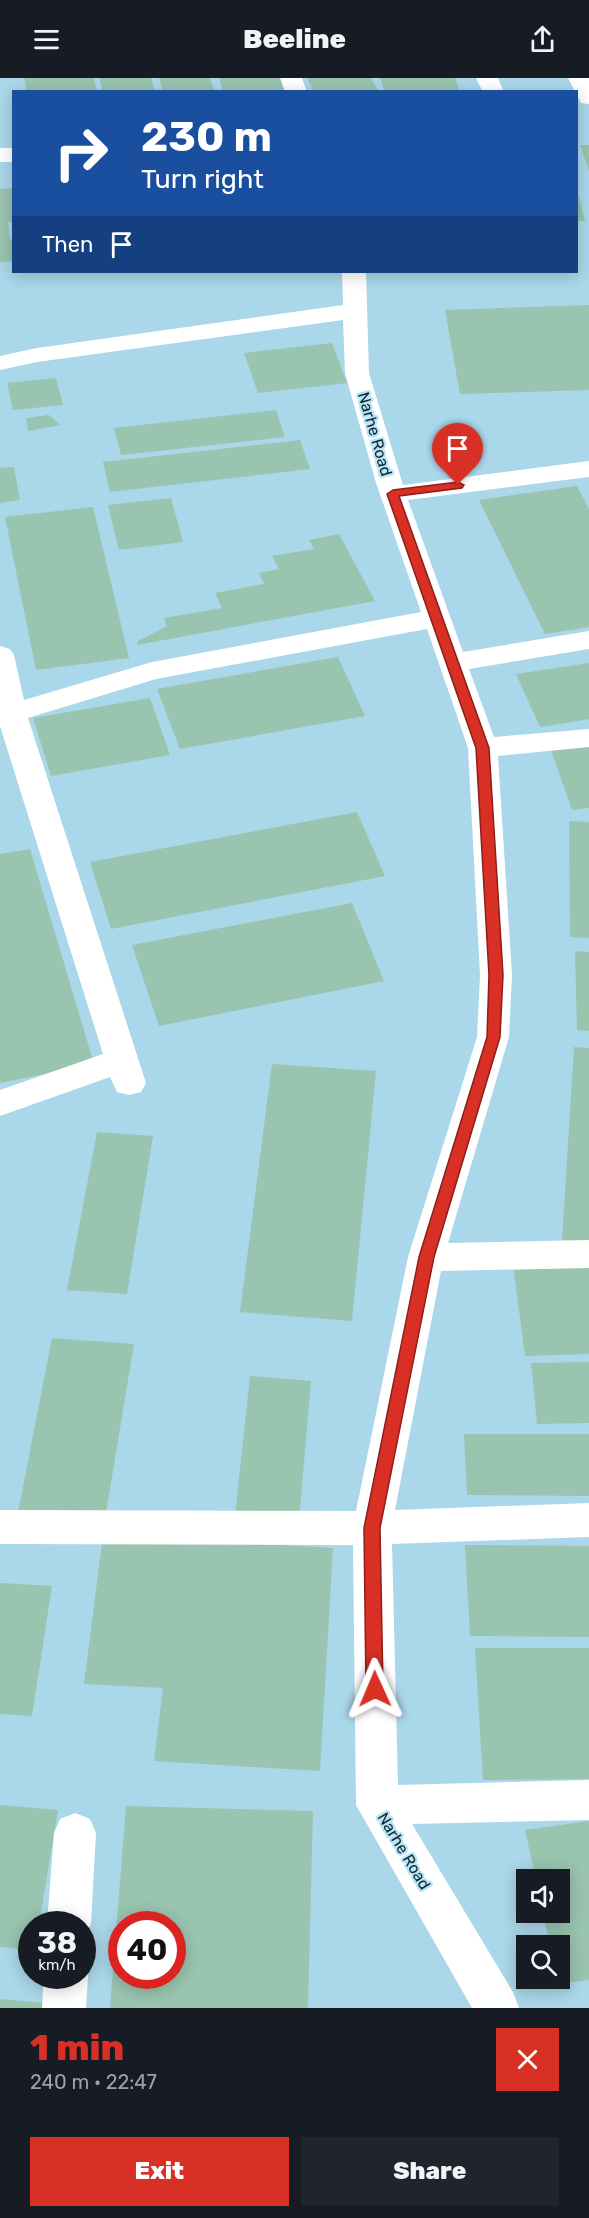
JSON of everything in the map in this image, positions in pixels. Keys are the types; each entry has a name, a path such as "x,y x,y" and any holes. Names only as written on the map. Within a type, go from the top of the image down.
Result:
{"street":[{"path":"579,78 589,98"},
{"name":"Narhe Road","path":"354,273 357,373 393,494 483,748 496,975 493,1037 426,1257 372,1528 377,1805 497,2008"},
{"path":"0,363 38,355 356,311"},
{"path":"393,494 589,469"},
{"path":"6,715 152,671 437,618"},
{"path":"453,663 589,640"},
{"path":"0,655 6,715 125,1072 0,1103"},
{"path":"483,748 589,738"},
{"path":"426,1257 589,1254"},
{"path":"0,1527 372,1528 589,1520"},
{"path":"377,1805 589,1800"},
{"path":"70,1911 75,1833"},
{"path":"64,2008 65,1989"}],"building":[{"path":"24,78 94,78 97,90 27,90"},
{"path":"99,78 151,78 154,90 102,90"},
{"path":"159,78 210,78 214,90 162,90"},
{"path":"219,78 282,78 286,90 222,90"},
{"path":"307,78 371,78 378,90 313,90"},
{"path":"380,78 455,78 459,90 384,90"},
{"path":"580,145 589,145 589,171"},
{"path":"12,188 12,222 8,222 10,239 12,239 12,261 0,262 0,189"},
{"path":"578,193 585,221 578,221"},
{"path":"589,305 589,390 460,394 445,310"},
{"path":"332,343 347,383 258,393 244,353"},
{"path":"56,378 63,405 13,410 7,383"},
{"path":"276,410 285,437 121,455 114,428"},
{"path":"49,415 60,425 28,431 26,418"},
{"path":"300,440 310,469 110,492 103,462"},
{"path":"14,467 20,500 0,503 0,468"},
{"path":"577,486 589,509 589,627 545,634 479,500"},
{"path":"171,498 183,542 119,550 108,505"},
{"path":"93,507 129,658 36,670 5,517"},
{"path":"339,534 375,601 137,645 138,641 167,626 164,618 222,608 215,593 264,584 259,573 279,569 272,556 314,549 309,540"},
{"path":"338,657 365,716 180,749 157,689"},
{"path":"589,663 589,719 540,727 516,674"},
{"path":"150,698 170,755 51,776 33,718"},
{"path":"589,746 589,808 572,810 551,750"},
{"path":"357,812 385,876 111,929 90,862"},
{"path":"569,821 589,822 589,938 570,937"},
{"path":"30,849 94,1064 0,1083 0,854"},
{"path":"352,903 384,981 159,1026 132,945"},
{"path":"575,951 589,952 589,1031 577,1030"},
{"path":"574,1047 589,1048 589,1242 562,1240"},
{"path":"272,1064 376,1071 352,1321 240,1312"},
{"path":"97,1132 153,1136 127,1294 67,1290"},
{"path":"589,1262 589,1354 525,1356 513,1265"},
{"path":"52,1338 134,1344 104,1525 17,1518"},
{"path":"589,1362 589,1423 537,1424 531,1363"},
{"path":"250,1376 311,1381 299,1520 235,1516"},
{"path":"464,1434 589,1434 589,1496 467,1495"},
{"path":"103,1535 333,1548 320,1771 154,1761 163,1688 84,1684"},
{"path":"465,1545 589,1546 589,1637 470,1636"},
{"path":"0,1583 52,1586 32,1716 0,1714"},
{"path":"475,1648 589,1648 589,1779 483,1780"},
{"path":"0,1805 58,1810 41,1911 18,1911 18,1949 0,1947"},
{"path":"126,1806 313,1811 308,2008 110,2008 112,1989 186,1989 186,1911 118,1911"},
{"path":"589,1821 589,1980 570,1983 570,1935 548,1935 545,1923 570,1923 570,1869 534,1869 525,1830"},
{"path":"0,1999 57,2004 57,2008 0,2008"}],"route":[{"path":"375,1689 372,1528 426,1257 493,1037 496,975 483,748 393,494 458,485"}]}
